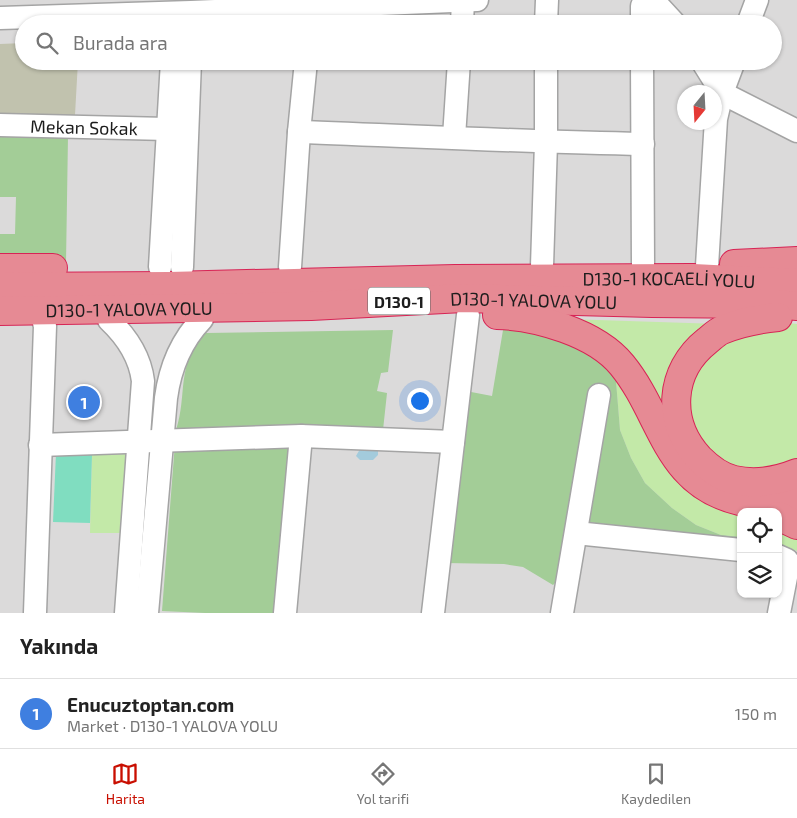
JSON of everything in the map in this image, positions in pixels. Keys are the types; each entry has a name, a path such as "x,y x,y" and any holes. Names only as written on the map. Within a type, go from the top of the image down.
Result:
{"highway":[{"path":"706,266 797,261"},
{"path":"0,268 542,266 797,268"},
{"path":"455,279 642,266"},
{"name":"D130-1 KOCAELİ YOLU","path":"0,287 169,286 455,279 693,278 797,283"},
{"name":"D130-1 YALOVA YOLU","path":"0,311 311,306 463,298 777,304 794,313"},
{"path":"311,306 513,316 549,322 579,334 609,352 621,363 631,377 680,465 695,480 718,494 757,508"},
{"path":"0,320 794,313"},
{"path":"794,313 750,320 720,330 695,350 683,370 676,397 680,425 690,448 708,467 733,480 762,483 797,472"},
{"path":"742,502 797,499"},
{"path":"782,518 797,525"}],"street":[{"path":"321,15 468,0 464,15"},
{"path":"546,0 546,15"},
{"path":"642,15 642,6 645,0"},
{"path":"653,0 667,15"},
{"path":"751,15 757,0"},
{"path":"92,15 183,12 279,15"},
{"path":"0,18 15,18"},
{"path":"171,70 167,129 171,267"},
{"path":"171,267 189,70"},
{"path":"290,267 305,70"},
{"path":"454,137 458,70"},
{"path":"542,266 546,70"},
{"path":"642,70 642,266"},
{"path":"708,70 717,85"},
{"path":"731,70 722,93 796,128"},
{"name":"Mekan Sokak","path":"0,126 167,129"},
{"path":"706,266 715,130"},
{"path":"299,132 643,144"},
{"path":"433,613 468,315"},
{"path":"35,613 43,319"},
{"path":"147,613 169,375 186,338 202,319"},
{"path":"109,320 128,342 139,362 144,391 126,613"},
{"path":"562,613 599,395"},
{"path":"40,445 301,436 453,442"},
{"path":"285,613 301,436"},
{"path":"576,533 737,550"},
{"path":"779,613 788,568 787,560 782,558"}],"shaded area":[{"path":"0,0 797,0 797,613 0,613"},
{"path":"15,43 15,70 78,70 75,115 0,115 0,44"}],"green space":[{"path":"0,133 68,136 66,263 0,262 0,234 15,234 16,197 0,197"},
{"path":"567,319 719,324 669,412 752,495"},
{"path":"520,322 600,355 616,381 620,430 631,458 645,483 672,508 696,525 721,535 737,537 737,540 570,520 560,578 553,585 523,567 504,564 445,563 466,391 492,396 503,330"},
{"path":"786,323 797,324 797,464 739,471 704,450 688,412 693,372 725,336"},
{"path":"393,330 388,372 381,373 377,391 387,393 383,430 298,427 280,613 162,611 176,430 186,368 196,345 206,333"},
{"path":"616,381 737,508 737,537 721,535 696,525 672,508 645,483 631,458 620,430"},
{"path":"56,453 92,455 90,523 53,522"},
{"path":"128,454 121,533 90,533 92,455"},
{"path":"782,527 797,534 797,551 782,545"}],"water":[{"path":"360,449 375,449 378,451 378,455 373,460 360,460 356,456"}],"place":[{"name":"Enucuztoptan.com","path":"84,402"}]}
